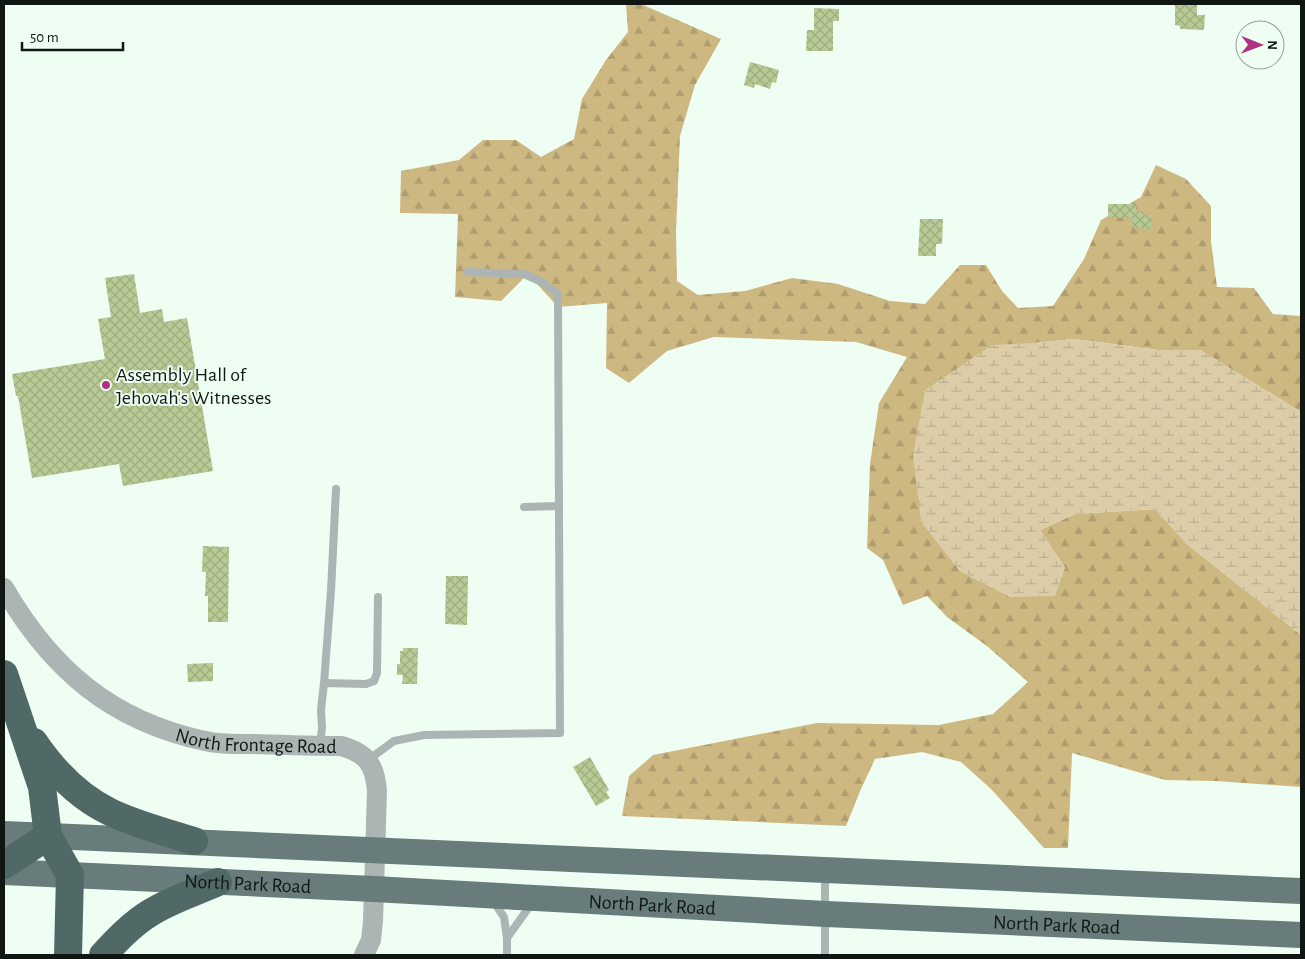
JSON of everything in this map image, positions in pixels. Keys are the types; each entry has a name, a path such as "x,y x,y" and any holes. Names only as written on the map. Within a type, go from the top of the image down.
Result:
{"highway":[{"path":"4,674 42,787 48,836 70,875 68,955"},
{"path":"22,724 44,757 85,797 109,812 194,841"},
{"path":"4,866 48,836"},
{"path":"103,955 122,935 150,913 177,899 218,882"}],"main road":[{"name":"North Park Road","path":"4,834 1301,891"},
{"name":"North Park Road","path":"4,872 374,889 826,914 1301,935"}],"street":[{"name":"North Frontage Road","path":"4,588 32,631 70,675 120,710 159,728 206,741 341,746 355,750 367,761"},
{"path":"364,955 371,940 377,791 376,774 367,761"}],"lane":[{"path":"367,761 394,741 424,735 560,733 558,295 544,283 524,274 468,272"},
{"path":"320,746 336,489"},
{"path":"524,506 559,506"},
{"path":"324,683 370,684 376,677 378,597"},
{"path":"825,869 825,955"},
{"path":"490,896 504,917 507,955"},
{"path":"507,938 536,898"}],"green space":[{"path":"626,4 641,4 721,39 695,85 680,136 676,232 677,281 698,295 745,291 792,278 838,284 890,301 925,304 960,265 986,265 1002,291 1018,308 1053,306 1084,259 1101,220 1141,197 1156,165 1186,179 1211,206 1211,241 1217,287 1254,288 1273,314 1301,316 1301,412 1200,350 1158,350 1074,339 1034,343 921,521 960,571 1011,597 1065,568 1040,530 1075,514 1155,509 1187,544 1301,635 1301,787 1216,781 1165,780 1072,753 1068,848 1044,848 991,789 961,762 922,752 875,759 846,826 622,816 629,776 653,755 817,723 939,725 993,714 1028,682 987,646 947,617 927,596 903,605 883,560 867,548 870,464 879,403 907,357 856,342 714,337 667,351 629,383 606,368 607,303 558,307 528,274 501,301 455,297 458,214 400,213 401,171 459,160 483,140 516,140 541,157 574,139 582,99 606,60 628,32"},
{"path":"1074,339 1158,350 1200,350 1301,412 1301,635 1187,544 1155,509 1075,514 1040,530 1065,568 1055,596 1011,597 960,571 921,521 913,455 925,390 992,345"}],"building":[{"path":"1175,4 1197,4 1197,15 1205,15 1204,30 1180,29 1180,26 1175,25"},
{"path":"814,8 839,9 839,21 833,21 833,51 806,51 807,30 814,30"},
{"path":"750,62 779,70 776,83 772,82 770,89 755,84 754,88 744,85"},
{"path":"1108,204 1136,204 1136,211 1144,211 1144,215 1152,215 1151,229 1132,228 1132,218 1108,218"},
{"path":"920,219 943,219 942,244 936,244 936,256 918,256"},
{"name":"Assembly Hall of Jehovah's Witnesses","path":"134,274 140,313 162,309 164,322 187,318 213,471 123,486 119,464 32,478 18,396 16,396 12,374 105,359 98,319 111,317 105,278"},
{"path":"203,546 229,547 228,622 208,622 208,596 205,596 206,572 202,572"},
{"path":"446,576 468,576 467,625 445,624"},
{"path":"403,648 418,648 417,684 402,684 403,675 397,675 397,664 400,664 400,651 403,651"},
{"path":"213,663 213,681 188,682 187,664"},
{"path":"590,757 609,790 606,792 610,798 596,806 573,767"}],"place":[{"name":"Assembly Hall of Jehovah's Witnesses","path":"106,385"}]}
